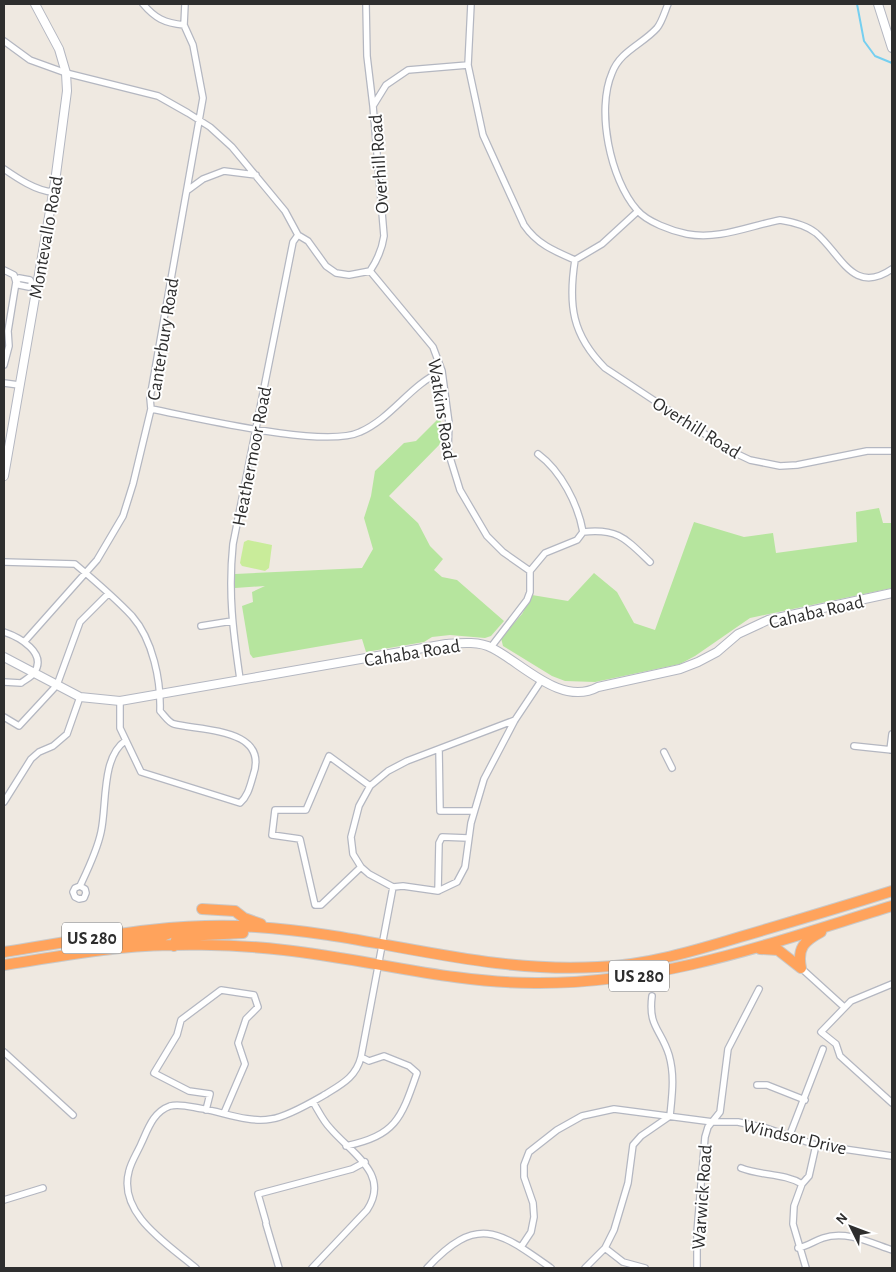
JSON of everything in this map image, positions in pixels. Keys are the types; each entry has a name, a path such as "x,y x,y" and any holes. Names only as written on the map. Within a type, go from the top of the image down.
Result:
{"highway":[{"name":"US 280","path":"4,952 135,932 225,926 274,928 491,964 534,967 601,967 676,955 892,891"},
{"name":"US 280","path":"4,965 119,948 174,946 282,950 484,981 535,983 594,981 667,971 749,949 892,906"},
{"path":"202,909 235,911 244,918 274,928"},
{"path":"855,918 875,918 892,912"},
{"path":"801,968 800,951 802,945 836,923"},
{"path":"4,972 117,942 163,936 180,928"},
{"path":"174,946 176,940 184,936 245,933 274,928"},
{"path":"4,946 29,948"},
{"path":"749,949 778,950 801,968"}],"street":[{"name":"Montevallo Road","path":"4,476 34,284 53,192 66,115 66,73 59,49 35,4"},
{"path":"143,4 155,18 168,24 184,25"},
{"name":"Canterbury Road","path":"25,641 78,584 84,573 103,552 123,516 133,484 151,409 150,398 203,98 198,64 193,45 184,25 186,4"},
{"path":"366,4 367,56 373,106"},
{"path":"471,4 468,65 483,135 524,225 532,237 547,248 575,260 602,244 638,211"},
{"path":"668,4 658,27 619,60 612,72 605,104 609,148 624,189 638,211 664,227 686,234 705,236 718,236 780,220 790,222 815,232 852,273 864,278 877,278 892,270"},
{"path":"878,4 892,48"},
{"path":"4,40 30,60 66,73 158,96 200,121 226,141 256,175 285,211 298,235 308,241 326,266 336,273 349,275 370,271"},
{"name":"Overhill Road","path":"370,271 380,256 384,236 373,106 386,85 408,70 468,65"},
{"path":"4,169 19,179 53,192"},
{"path":"188,190 214,173 234,171 256,175"},
{"name":"Heathermoor Road","path":"240,679 229,581 233,544 293,242 298,235"},
{"name":"Overhill Road","path":"575,260 570,302 574,322 592,356 605,368 729,450 750,460 780,466 797,465 868,451 892,451"},
{"path":"4,270 14,275 16,282 8,331 9,346 4,365"},
{"name":"Watkins Road","path":"370,271 433,347 442,371 449,422 448,451 460,490 487,536 502,552 530,571"},
{"path":"16,282 19,285 29,287 34,284"},
{"path":"151,409 256,429 326,437 359,433 386,418 428,378 442,371"},
{"path":"4,383 19,385"},
{"path":"493,644 523,608 530,592 530,571 551,549 577,540 583,532 580,514 570,494 545,460 538,454"},
{"path":"583,532 602,530 613,532 630,543 650,562"},
{"path":"4,562 75,564 132,617 146,637 161,693 160,711 172,724 224,731 247,743 252,749 256,757 256,769 246,798 240,803 141,772 120,728 120,701"},
{"name":"Cahaba Road","path":"4,657 80,697 120,701 446,644 493,644 534,674 541,682 576,692 680,669 716,652 738,634 768,620 892,593"},
{"path":"4,717 17,726 56,685 80,622 108,594"},
{"path":"201,626 232,621"},
{"path":"4,632 25,641 35,655 36,665 34,674 21,683 4,682"},
{"path":"515,720 388,771 370,786 359,806 351,838 354,854 361,867 369,874 393,887 403,886 438,891 448,888 462,876 474,811 484,779 515,720 541,682"},
{"path":"4,802 31,759 39,752 53,746 67,734 80,697"},
{"path":"854,746 891,750 892,734"},
{"path":"80,886 94,856 102,831 106,789 111,763 119,746 125,741"},
{"path":"439,749 440,811 474,811"},
{"path":"664,752 672,768"},
{"path":"361,867 322,905 316,905 300,839 272,835 275,810 306,810 329,756 370,786"},
{"path":"438,891 439,843 442,837 468,838"},
{"path":"196,1268 144,1222 132,1206 127,1192 128,1172 152,1121 158,1113 171,1106 181,1105 259,1120 272,1119 313,1102 349,1080 359,1065 361,1057 393,887"},
{"path":"801,968 844,1007"},
{"path":"892,984 851,1001 821,1032 836,1044 840,1056 892,1103"},
{"name":"Warwick Road","path":"697,1268 697,1232 704,1137 720,1112 728,1049 759,989"},
{"path":"206,1110 210,1094 188,1091 154,1073 177,1035 181,1020 216,992 221,990 246,992 254,995 258,1007 246,1019 238,1043 245,1064 224,1113"},
{"path":"586,1268 605,1248 614,1230 628,1183 633,1145 641,1136 670,1116 674,1077 668,1052 652,1022 652,996"},
{"path":"789,1137 805,1100 823,1048"},
{"path":"4,1052 73,1114"},
{"path":"346,1146 368,1141 385,1133 403,1112 417,1073 409,1066 384,1056 369,1061 361,1057"},
{"path":"757,1085 767,1085 805,1100"},
{"path":"312,1268 367,1210 373,1201 375,1189 372,1172 327,1126 313,1102"},
{"name":"Windsor Drive","path":"521,1247 531,1232 534,1217 533,1203 524,1177 524,1165 529,1152 557,1130 582,1116 614,1109 713,1122 738,1122 766,1128 816,1145 892,1156"},
{"path":"806,1268 798,1248 793,1224 794,1206 802,1184 808,1176 816,1145"},
{"path":"279,1268 258,1194 352,1168 364,1162"},
{"path":"741,1168 752,1172 793,1179 802,1184"},
{"path":"4,1200 43,1188"},
{"path":"427,1268 457,1240 471,1235 493,1234 508,1238 551,1268"},
{"path":"798,1248 810,1245 823,1238 845,1235 892,1250"},
{"path":"605,1248 623,1262 645,1268"}],"green space":[{"path":"440,417 443,441 389,496 418,523 430,546 443,559 434,570 442,577 457,580 504,621 491,636 485,638 450,635 432,637 424,642 366,652 362,639 253,658 250,654 242,606 253,602 252,592 265,586 235,588 235,574 362,568 373,549 364,518 371,496 375,471 404,443 416,441"},
{"path":"879,508 883,523 892,523 892,588 750,618 695,656 680,664 595,682 565,681 552,676 503,646 501,638 522,614 532,595 568,601 594,573 617,592 634,623 655,630 694,522 744,537 773,533 776,553 857,542 856,512"},
{"path":"248,540 272,545 269,568 265,571 242,566 240,563 244,542"}],"waterway":[{"path":"857,4 864,41 875,56 892,63"}]}
